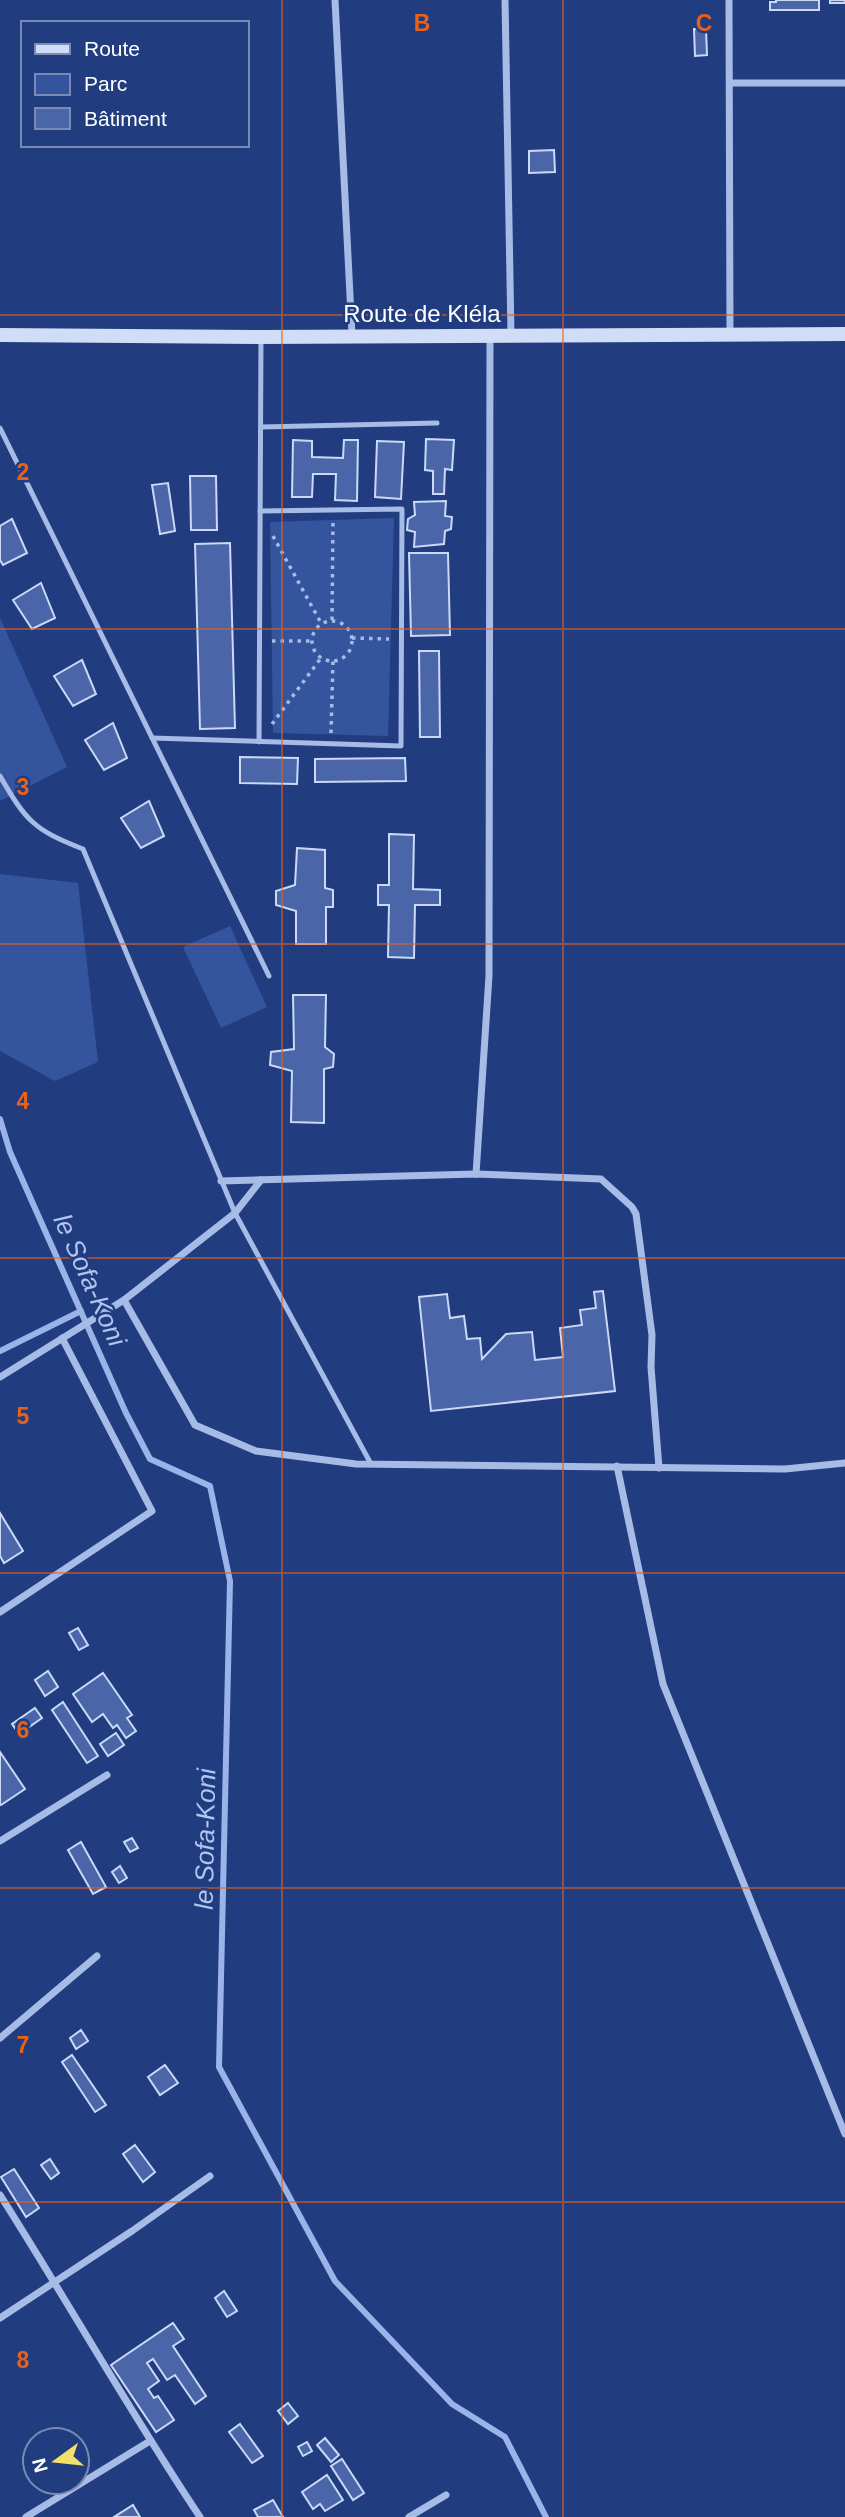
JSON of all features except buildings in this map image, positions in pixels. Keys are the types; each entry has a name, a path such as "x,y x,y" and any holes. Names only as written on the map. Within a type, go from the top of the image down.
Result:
{"main road":[{"name":"Route de Kléla","path":"0,335 261,337 845,334"}],"street":[{"path":"335,0 352,335"},
{"path":"505,0 511,335"},
{"path":"729,0 730,334"},
{"path":"730,83 845,83"},
{"path":"477,1174 489,976 490,335"},
{"path":"221,1181 477,1174 601,1179 632,1207 636,1214 652,1335 651,1367 659,1468"},
{"path":"0,1377 124,1300 235,1213 261,1180"},
{"path":"124,1300 195,1424 256,1451 371,1464 785,1469 845,1463"},
{"path":"0,1612 152,1511 62,1338"},
{"path":"617,1466 663,1684 845,2134"},
{"path":"0,1841 107,1775"},
{"path":"0,2038 97,1956"},
{"path":"0,2318 210,2176"},
{"path":"0,2195 56,2282 150,2441 200,2517"},
{"path":"26,2517 150,2441"},
{"path":"409,2517 446,2495"}],"lane":[{"path":"259,742 261,337"},
{"path":"261,427 437,423"},
{"path":"0,428 269,976"},
{"path":"152,738 401,746 402,509 260,511"},
{"path":"0,776 21,812 49,836 83,849 235,1213 371,1464"}],"path":[{"path":"332,620 333,510"},
{"path":"260,511 321,623"},
{"path":"332,620 347,626 352,638 350,651 346,656 333,661 321,658 312,641 316,628 321,623 332,620"},
{"path":"352,638 401,639"},
{"path":"259,641 312,641"},
{"path":"259,742 321,658"},
{"path":"330,744 333,661"}],"green space":[{"path":"394,518 388,736 273,733 270,522"},
{"path":"0,618 67,767 0,801"},
{"path":"0,874 78,883 98,1062 55,1081 0,1051"},
{"path":"230,926 267,1007 221,1028 183,947"}],"waterway":[{"name":"le Sofa-Koni","path":"0,1119 10,1152 126,1413 150,1459 210,1486 230,1581 219,2067 335,2281 452,2404 505,2437 546,2517"},
{"path":"0,1351 81,1311"}]}
